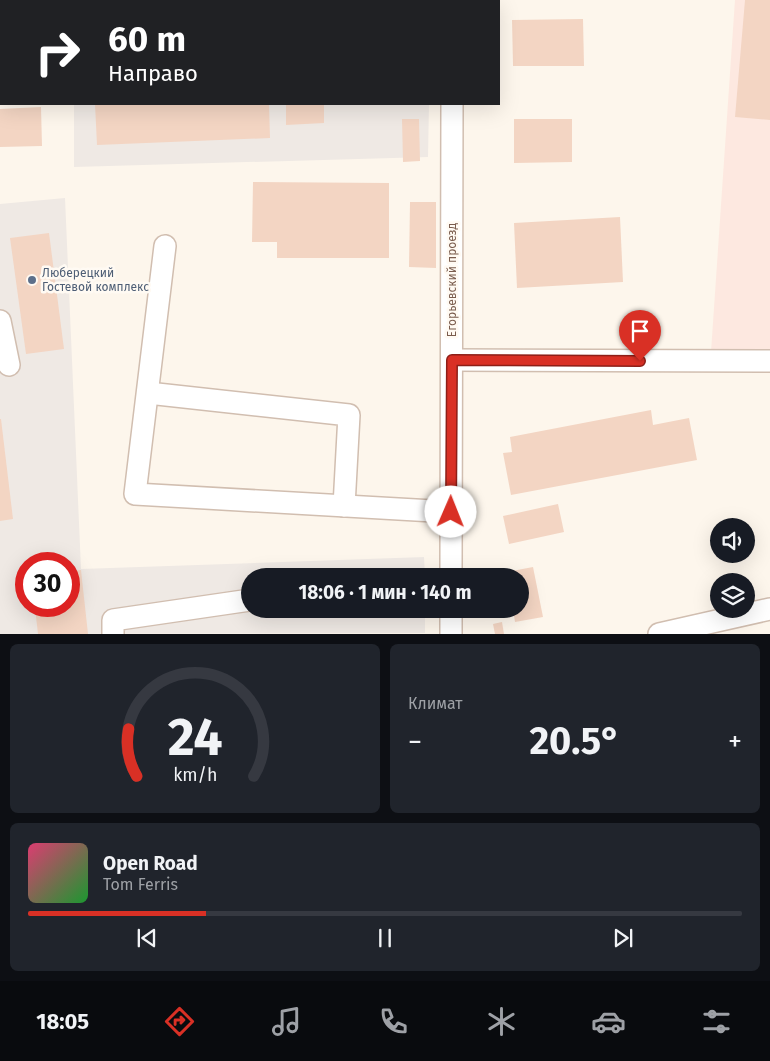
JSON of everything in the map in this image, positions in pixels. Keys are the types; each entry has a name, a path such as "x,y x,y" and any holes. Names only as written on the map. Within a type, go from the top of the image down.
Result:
{"street":[{"name":"Егорьевский проезд","path":"451,568 452,105"},
{"path":"165,246 135,494 451,512"},
{"path":"0,321 9,365"},
{"path":"452,360 770,361"},
{"path":"148,393 349,414 344,506"},
{"path":"113,634 113,620 241,601"},
{"path":"659,634 770,609"},
{"path":"451,618 451,634"}],"shaded area":[{"path":"735,0 770,0 770,349 711,352"},
{"path":"74,105 429,105 428,157 74,167"},
{"path":"65,198 81,569 424,557 425,568 241,568 241,618 425,618 425,633 0,634 0,204"}],"building":[{"path":"745,0 770,0 770,120 735,117"},
{"path":"583,19 584,66 513,66 512,20"},
{"path":"95,105 269,105 270,138 97,145"},
{"path":"286,105 324,105 324,123 286,125"},
{"path":"41,107 42,146 0,147 0,109"},
{"path":"402,119 419,119 420,161 403,162"},
{"path":"514,119 572,119 572,162 514,163"},
{"path":"253,182 389,183 389,258 277,258 277,242 252,242"},
{"path":"410,202 436,202 436,268 409,267"},
{"path":"620,217 623,282 517,288 514,223"},
{"path":"49,233 64,349 26,354 10,238"},
{"path":"651,410 653,425 689,418 697,460 511,495 503,453 512,452 510,437"},
{"path":"0,419 13,519 0,521"},
{"path":"558,504 564,532 509,544 503,516"},
{"path":"533,567 543,617 515,622 514,618 529,618 528,568"},
{"path":"80,570 88,634 38,634 36,617 80,617"},
{"path":"502,622 504,634 495,634 493,624"}],"place":[{"name":"Люберецкий Гостевой комплекс","path":"32,280"}],"route":[{"path":"451,512 452,360 640,361"}]}
